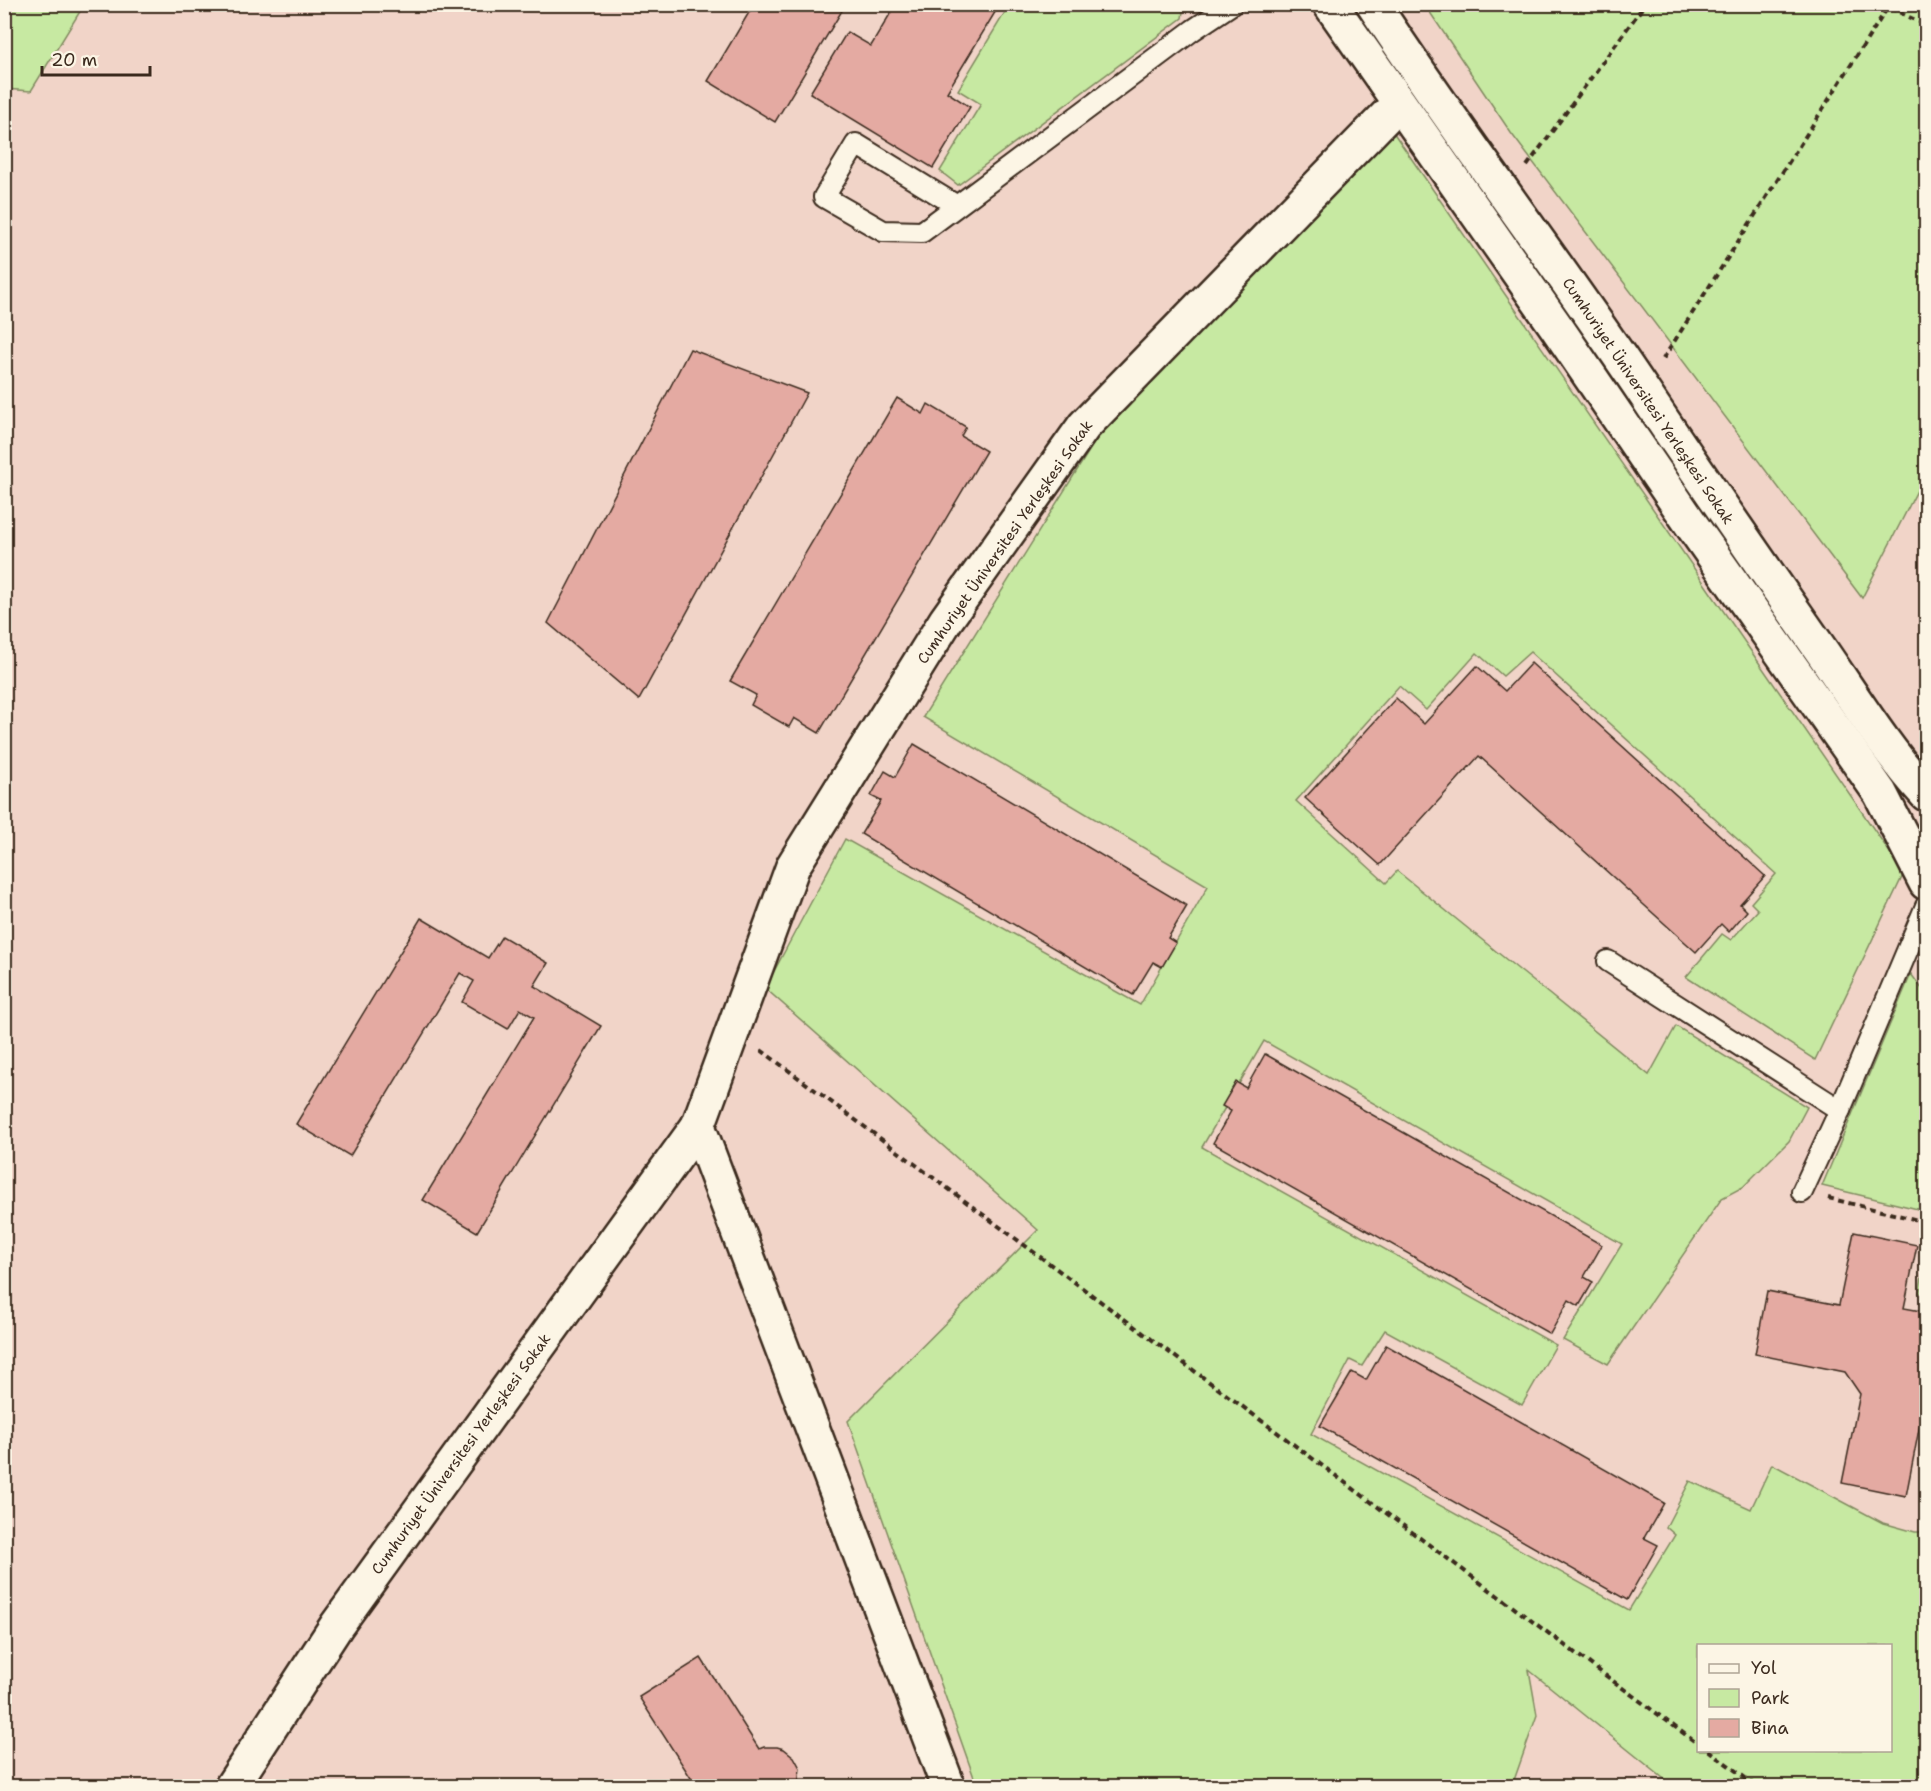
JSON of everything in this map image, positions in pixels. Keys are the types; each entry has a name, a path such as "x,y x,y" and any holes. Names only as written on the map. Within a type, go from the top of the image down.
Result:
{"street":[{"path":"1330,4 1880,793 1926,883"},
{"name":"Cumhuriyet Üniversitesi Yerleşkesi Sokak","path":"1373,4 1426,84 1643,390 1719,505 1906,772 1926,794"},
{"name":"Cumhuriyet Üniversitesi Yerleşkesi Sokak","path":"232,1786 337,1625 698,1126 793,866 946,620 1084,426 1399,103"},
{"path":"698,1126 948,1786"}],"lane":[{"path":"957,206 856,144 824,197 883,231 922,232 957,206 1193,30 1232,4"},
{"path":"1803,1192 1926,906"},
{"path":"1608,961 1840,1110"}],"path":[{"path":"1506,196 1646,4"},
{"path":"1643,390 1886,6 1926,25"},
{"path":"734,1029 1697,1743"},
{"path":"1803,1192 1926,1222"},
{"path":"1711,1752 1756,1786"}],"shaded area":[{"path":"5,5 1926,5 1926,1786 5,1786"}],"green space":[{"path":"1010,4 1184,5 1182,18 958,185 940,171 981,104 958,90"},
{"path":"4,5 84,5 31,91 5,89"},
{"path":"1425,5 1926,5 1926,473 1862,598 1511,133"},
{"path":"1391,129 1904,873 1815,1060 1686,977 1722,934 1731,940 1758,910 1751,903 1776,874 1530,652 1503,676 1477,653 1426,710 1399,686 1296,801 1386,883 1397,871 1649,1075 1676,1026 1807,1107 1789,1141 1743,1187 1722,1198 1608,1364 1563,1340 1622,1244 1264,1041 1202,1147 1556,1345 1522,1405 1385,1330 1362,1366 1350,1360 1311,1434 1629,1610 1675,1535 1666,1527 1690,1481 1751,1509 1772,1464 1883,1523 1915,1532 1926,1532 1926,1786 1673,1786 1529,1670 1537,1715 1512,1786 977,1786 848,1421 1038,1230 765,988 845,839 1140,1005 1208,886 923,717 1099,435"},
{"path":"1911,974 1926,994 1926,1211 1822,1186"},
{"path":"1926,1254 1926,1295 1919,1293"}],"building":[{"path":"754,4 846,4 775,122 708,81"},
{"path":"896,4 1000,4 947,92 970,107 933,168 810,93 847,32 871,46"},
{"path":"690,349 807,393 639,700 548,623"},
{"path":"897,398 923,414 928,404 966,427 961,436 986,451 819,733 794,718 789,727 751,705 756,695 730,681"},
{"path":"1531,663 1765,876 1740,904 1747,911 1729,932 1721,924 1696,952 1479,756 1380,865 1305,798 1396,698 1424,724 1477,666 1505,691"},
{"path":"914,744 1187,906 1168,938 1176,943 1162,967 1153,962 1133,995 861,834 881,801 871,796 885,771 895,777"},
{"path":"421,918 488,958 502,936 548,963 534,986 601,1026 477,1232 423,1200 534,1017 520,1009 508,1029 462,1002 474,981 460,973 350,1156 296,1124"},
{"path":"1265,1054 1602,1245 1584,1277 1593,1282 1579,1306 1569,1300 1550,1334 1213,1143 1231,1111 1222,1106 1236,1082 1246,1088"},
{"path":"1854,1232 1917,1245 1904,1308 1926,1312 1926,1425 1920,1424 1906,1496 1842,1483 1860,1394 1845,1372 1755,1354 1767,1291 1839,1305"},
{"path":"1386,1345 1664,1503 1644,1538 1658,1545 1627,1600 1320,1426 1352,1372 1366,1380"},
{"path":"701,1658 759,1749 777,1747 784,1749 794,1757 800,1768 798,1786 696,1786 639,1697"}]}
